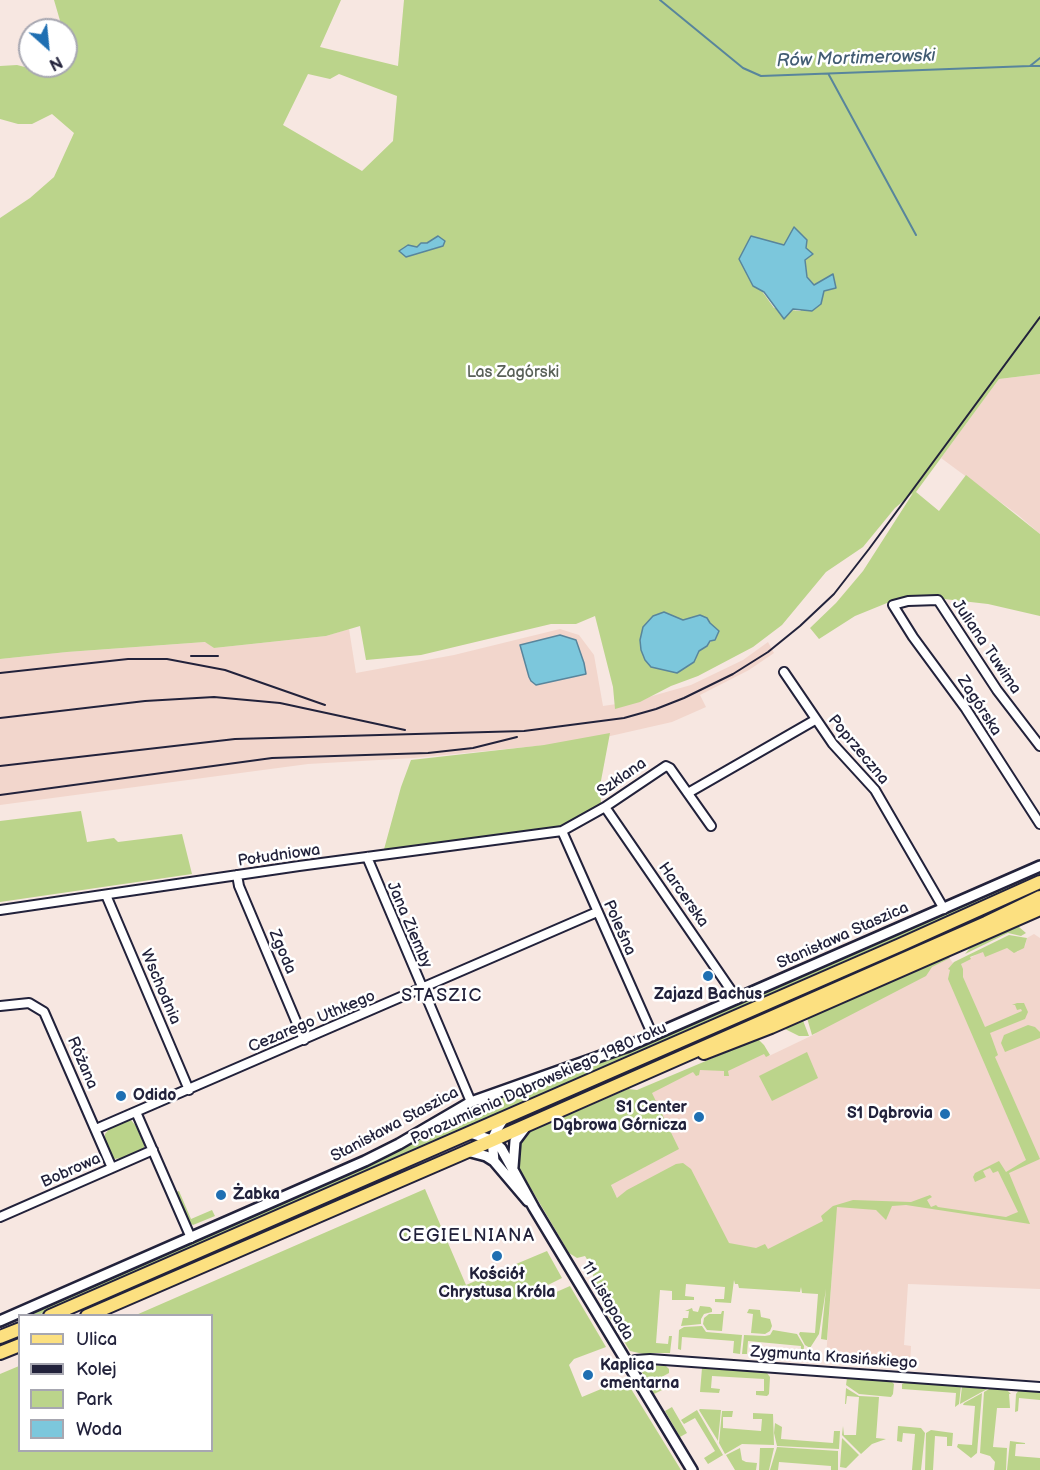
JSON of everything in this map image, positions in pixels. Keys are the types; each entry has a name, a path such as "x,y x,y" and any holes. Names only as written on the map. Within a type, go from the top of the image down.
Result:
{"main road":[{"name":"Porozumienia Dąbrowskiego 1980 roku","path":"55,1314 1040,882"},
{"name":"Porozumienia Dąbrowskiego 1980 roku","path":"92,1314 986,923 1040,897"},
{"path":"662,1064 729,1045 1040,909"},
{"path":"0,1337 18,1330"},
{"path":"0,1353 18,1346"}],"street":[{"name":"Juliana Tuwima","path":"893,605 908,601 938,600 997,690 1040,746"},
{"name":"Zagórska","path":"893,605 913,637 966,709 1040,824"},
{"name":"Poprzeczna","path":"784,672 815,720 839,751 875,790 944,909"},
{"path":"688,793 815,720"},
{"name":"Szklana","path":"562,831 605,807 666,766 670,768 711,826"},
{"name":"Harcerska","path":"605,807 737,999"},
{"name":"Południowa","path":"0,909 562,831"},
{"name":"Poleśna","path":"562,831 653,1036"},
{"name":"Jana Ziemby","path":"366,857 471,1102"},
{"name":"Stanisława Staszica","path":"0,1321 378,1155 471,1102 606,1055 653,1036 1040,866"},
{"name":"Zgoda","path":"237,875 239,886 304,1040"},
{"name":"Wschodnia","path":"106,895 189,1090"},
{"name":"Cezarego Uthkego","path":"96,1129 597,912"},
{"name":"Różana","path":"0,1006 29,1003 44,1012 112,1168"},
{"path":"136,1112 191,1238"},
{"path":"494,1161 492,1140 506,1116"},
{"path":"513,1167 515,1142 528,1123"},
{"path":"470,1133 492,1140"},
{"name":"11 Listopada","path":"492,1140 501,1148 513,1167 534,1208 692,1470"},
{"name":"Bobrowa","path":"0,1217 153,1150"},
{"path":"467,1151 486,1156 494,1161"},
{"name":"11 Listopada","path":"494,1161 518,1192 534,1208"},
{"name":"Zygmunta Krasińskiego","path":"627,1363 645,1359 1040,1386"}],"shaded area":[{"path":"1040,374 1040,534 941,458 999,379"},
{"path":"349,629 356,673 454,655 560,629 579,635 594,655 603,706 631,702 691,685 743,660 768,642 774,653 749,670 700,695 706,707 672,722 606,737 414,758 308,764 0,805 0,659 206,642 214,648 326,636"},
{"name":"S1 Dąbrovia","path":"1034,934 1040,938 1040,1289 908,1284 904,1345 911,1346 910,1366 829,1361 829,1358 826,1358 833,1259 733,1252 618,1200 608,1178 647,1091 746,1049 764,1050 769,1056 815,1034 825,1013 948,956 955,966 983,951 1007,948 1017,952 1025,946 1027,938"}],"green space":[{"name":"Las Zagórski","path":"54,0 341,0 320,47 398,66 404,0 1040,0 1040,374 999,379 916,492 939,511 966,475 1040,534 1040,616 988,604 912,598 887,603 855,616 819,639 810,628 836,603 863,571 913,493 895,508 863,547 826,572 782,625 753,647 698,676 671,686 640,702 615,709 613,687 595,616 576,624 551,624 421,655 366,660 360,626 326,636 214,648 205,642 0,659 0,218 30,198 54,177 74,133 52,114 32,124 18,124 0,119 0,66 17,65 18,78 78,78 78,18 59,18","holes":["308,74 330,79 339,74 397,96 393,141 362,171 283,125","751,237 784,245 805,260 807,276 814,285 836,288 824,291 800,311 774,308 739,259","664,612 683,620 709,623 719,632 707,646 699,651 694,662 677,673 651,667"]},
{"path":"610,733 600,786 601,803 562,827 383,853 411,760 544,745"},
{"path":"81,811 87,842 114,838 118,842 182,834 192,874 0,902 0,821"},
{"path":"1040,870 1040,876 842,965 40,1314 27,1314 388,1155 461,1112 481,1103 513,1091 514,1094 526,1092 563,1074 637,1047"},
{"path":"1013,926 1019,927 1026,933 1021,936 1008,933 965,954 976,941"},
{"path":"1009,935 1027,938 1024,948 1014,953 1007,948 985,957 983,952 970,957 971,959 961,964 963,977 985,1027 1022,1011 1012,1005 1017,1003 1024,1003 1028,1012 1025,1019 990,1033 998,1055 995,1057 1040,1159 1009,1173 1030,1224 906,1205 892,1206 886,1220 876,1210 837,1207 827,1340 821,1339 826,1289 819,1334 810,1348 805,1345 799,1334 800,1332 815,1333 818,1294 802,1293 801,1287 800,1292 739,1288 734,1280 731,1303 715,1302 715,1299 724,1299 725,1287 686,1284 685,1296 694,1297 694,1300 672,1300 672,1291 660,1290 656,1343 668,1344 669,1336 672,1336 670,1353 649,1353 648,1355 630,1351 603,1307 592,1281 594,1271 585,1256 577,1258 569,1253 519,1168 516,1150 521,1138 529,1132 628,1089 637,1090 758,1039 770,1055 766,1057 764,1054 728,1071 729,1076 724,1076 724,1071 700,1070 699,1075 696,1076 693,1072 652,1093 679,1149 611,1185 617,1198 627,1190 676,1164 683,1163 691,1169 729,1243 756,1248 765,1244 768,1249 823,1221 821,1216 833,1206 853,1200 911,1202 930,1195 932,1197 927,1200 931,1207 936,1205 1006,1217 1018,1212 998,1171 993,1173 990,1168 983,1171 986,1177 975,1182 973,1177 975,1173 999,1161 1006,1172 1026,1160 948,979 950,970 948,969 954,962"},
{"path":"948,956 950,958 932,967 926,976 812,1035 807,1018"},
{"path":"802,1018 809,1036 799,1036 783,1028"},
{"path":"1028,1025 1040,1032 1040,1038 1005,1052 1001,1043 1004,1035"},
{"path":"807,1052 818,1078 772,1101 759,1076"},
{"path":"131,1120 136,1126 144,1148 122,1158 114,1159 105,1141 105,1134 111,1127"},
{"path":"425,1189 466,1285 547,1251 562,1278 546,1286 542,1292 545,1297 570,1286 606,1347 574,1359 569,1365 582,1397 625,1379 681,1470 0,1470 0,1374 18,1366 18,1452 213,1452 213,1314 138,1314"},
{"path":"179,1191 191,1219 212,1210 215,1216 193,1225 190,1223 176,1192"},
{"path":"700,1306 710,1307 712,1312 704,1314 701,1324 681,1326 683,1318 688,1318 689,1311 685,1311 692,1308 693,1311 698,1312"},
{"path":"749,1309 760,1310 761,1317 770,1319 772,1326 770,1331 765,1334 751,1333 753,1314 747,1313"},
{"path":"724,1311 722,1331 707,1330 703,1324 704,1318 709,1314 721,1314"},
{"path":"702,1326 706,1332 742,1335 740,1354 733,1353 734,1341 682,1337 681,1350 678,1349 679,1330 684,1327"},
{"path":"773,1330 797,1334 804,1346 803,1358 800,1358 801,1346 748,1341 747,1354 742,1354 744,1335 765,1336 770,1335"},
{"path":"648,1365 666,1366 669,1369 669,1373 656,1380 662,1390 654,1394 642,1372 643,1368"},
{"path":"702,1368 767,1373 770,1377 769,1394 767,1396 756,1395 756,1391 764,1391 764,1379 712,1376 711,1388 720,1389 719,1393 700,1392"},
{"path":"847,1378 891,1381 894,1384 893,1394 891,1397 859,1394 846,1385"},
{"path":"906,1382 961,1386 959,1404 955,1407 956,1393 902,1389 902,1384"},
{"path":"962,1386 989,1388 960,1404"},
{"path":"846,1388 859,1396 879,1397 876,1438 886,1439 872,1444 861,1454 842,1435 843,1426 844,1435 856,1435 859,1397 847,1396 845,1404"},
{"path":"991,1388 1006,1389 1011,1394 1009,1394 1010,1408 997,1408 993,1447 1007,1448 1006,1470 994,1470 995,1462 990,1456 980,1453 984,1392"},
{"path":"1019,1390 1040,1391 1040,1400 1019,1398 1018,1411 1015,1412 1016,1394"},
{"path":"982,1393 977,1453 971,1458 957,1447 958,1444 972,1445 975,1406 963,1405"},
{"path":"672,1407 687,1433 680,1437 665,1411"},
{"path":"697,1410 723,1455 708,1464 704,1458 715,1451 695,1418 684,1424 681,1420"},
{"path":"699,1410 721,1410 718,1441"},
{"path":"722,1411 733,1411 732,1417 723,1417 723,1428 761,1431 762,1419 753,1419 753,1413 773,1414 774,1445 742,1444 725,1454 719,1443"},
{"path":"775,1423 782,1427 781,1439 833,1443 834,1431 840,1431 839,1449 777,1446 774,1433"},
{"path":"898,1426 921,1428 925,1433 921,1470 912,1470 915,1434 903,1433 902,1442 897,1441"},
{"path":"931,1430 953,1433 952,1446 947,1446 947,1437 935,1436 933,1470 925,1470 926,1433"},
{"path":"842,1438 859,1455 846,1468 840,1467"},
{"path":"1010,1441 1025,1443 1016,1444 1015,1456 1040,1458 1040,1470 1007,1470"},
{"path":"777,1447 838,1451 838,1470 831,1470 831,1466 779,1462 778,1470 770,1470"},
{"path":"740,1448 742,1460 757,1463 756,1470 735,1470 726,1455"},
{"path":"760,1448 774,1448 769,1470 759,1470"}],"water":[{"path":"794,227 807,240 806,248 813,254 805,260 807,277 814,285 833,274 836,288 824,291 821,304 812,311 793,309 784,319 764,292 753,286 739,259 751,236 784,245"},
{"path":"438,236 445,241 443,246 406,257 399,251 408,245 417,247"},
{"path":"664,612 683,620 700,615 707,618 719,631 715,640 710,641 699,651 694,662 677,673 651,667 641,650 640,640 643,627 653,616"},
{"path":"560,635 576,640 586,674 536,685 529,677 520,645"}],"waterway":[{"name":"Rów Mortimerowski","path":"660,0 743,68 761,76 1030,66 1040,58"},
{"name":"Rów Mortimerowski","path":"1031,66 1040,66"},
{"path":"829,75 916,235"}],"railway":[{"path":"0,766 235,739 524,731 624,718 684,698 733,674 768,652 834,594 1040,317"},
{"path":"191,656 218,656"},
{"path":"0,673 128,659 167,659 225,670 325,705"},
{"path":"0,718 145,701 214,697 280,703 405,730"},
{"path":"0,795 272,758 428,753 473,748 517,737"}],"place":[{"name":"Zajazd Bachus","path":"708,976"},
{"name":"Odido","path":"121,1096"},
{"name":"S1 Dąbrovia","path":"945,1114"},
{"name":"S1 Center Dąbrowa Górnicza","path":"699,1117"},
{"name":"Żabka","path":"221,1195"},
{"name":"Kościół Chrystusa Króla","path":"497,1256"},
{"name":"Kaplica cmentarna","path":"588,1375"}],"district":[{"name":"STASZIC","path":"442,996"},
{"name":"CEGIELNIANA","path":"467,1236"}]}
